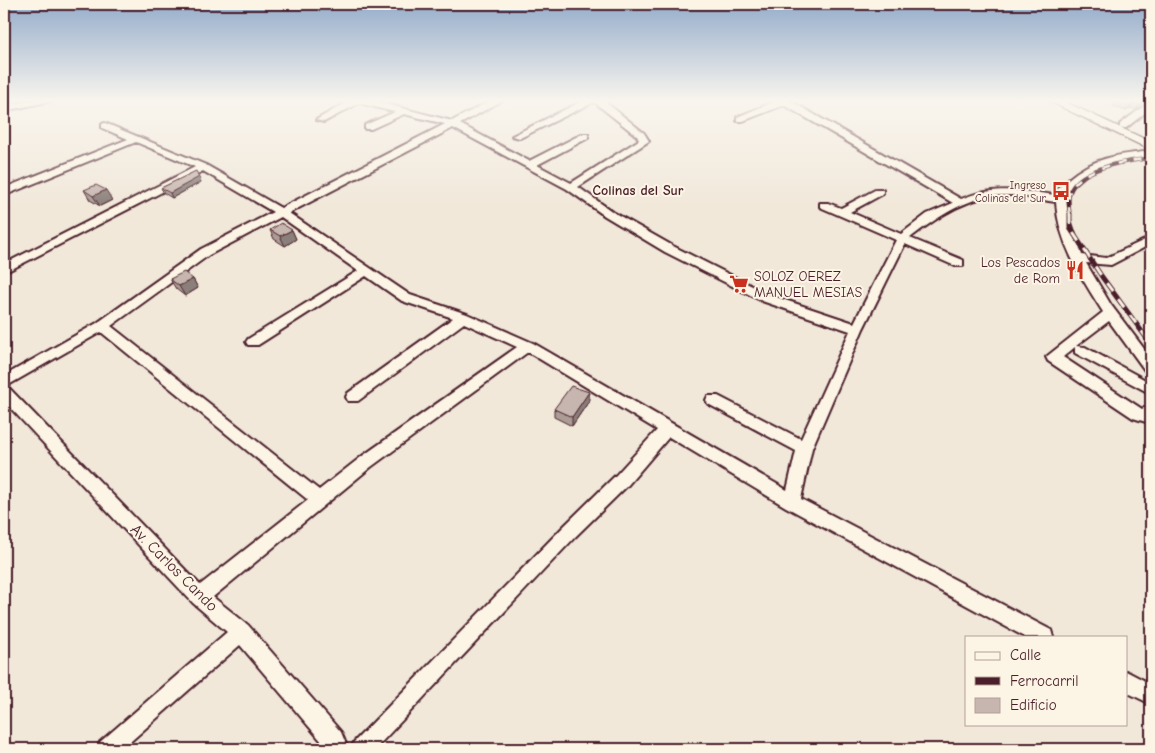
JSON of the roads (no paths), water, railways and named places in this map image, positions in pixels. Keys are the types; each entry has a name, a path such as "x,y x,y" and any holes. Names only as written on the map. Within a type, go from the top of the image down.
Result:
{"main road":[{"path":"1128,135 1151,146"}],"street":[{"path":"124,135 203,167 280,212 406,298 463,317 528,346 792,502 1042,636"},
{"path":"4,382 102,326 205,252 428,135"},
{"path":"475,135 571,187 609,214 669,249 766,298 857,329"},
{"path":"571,187 644,141 641,135"},
{"path":"842,135 959,202"},
{"path":"531,164 585,136"},
{"path":"4,192 134,140"},
{"path":"1151,154 1109,160 1086,169 1061,191 1060,199 1065,230 1079,258 1111,313 1151,368"},
{"path":"4,269 203,167"},
{"path":"842,212 879,192"},
{"path":"792,502 804,448 857,329 903,238 930,216 959,202 982,194 1008,192 1060,199"},
{"path":"824,205 959,263"},
{"path":"1079,258 1107,262 1151,240"},
{"path":"254,342 366,271"},
{"path":"1111,313 1053,357 1138,414 1146,416 1151,410"},
{"path":"353,397 463,317"},
{"path":"102,326 320,500"},
{"path":"199,597 374,456 528,346"},
{"path":"1080,350 1151,389"},
{"name":"Av. Carlos Cando","path":"4,392 199,597 241,632 334,739 338,749"},
{"path":"713,400 804,448"},
{"path":"361,749 568,532 622,480 668,428"},
{"path":"107,749 241,632"},
{"path":"1128,682 1151,694"}],"railway":[{"path":"1070,215 1069,195 1074,185 1082,178 1104,167 1151,158"},
{"path":"1070,215 1070,228 1102,277 1151,344"}],"place":[{"name":"Ingreso Colinas del Sur","path":"1061,191"},
{"name":"Los Pescados de Rom","path":"1075,270"},
{"name":"SOLOZ OEREZ MANUEL MESIAS","path":"739,284"}],"district":[{"name":"Colinas del Sur","path":"638,190"}]}
